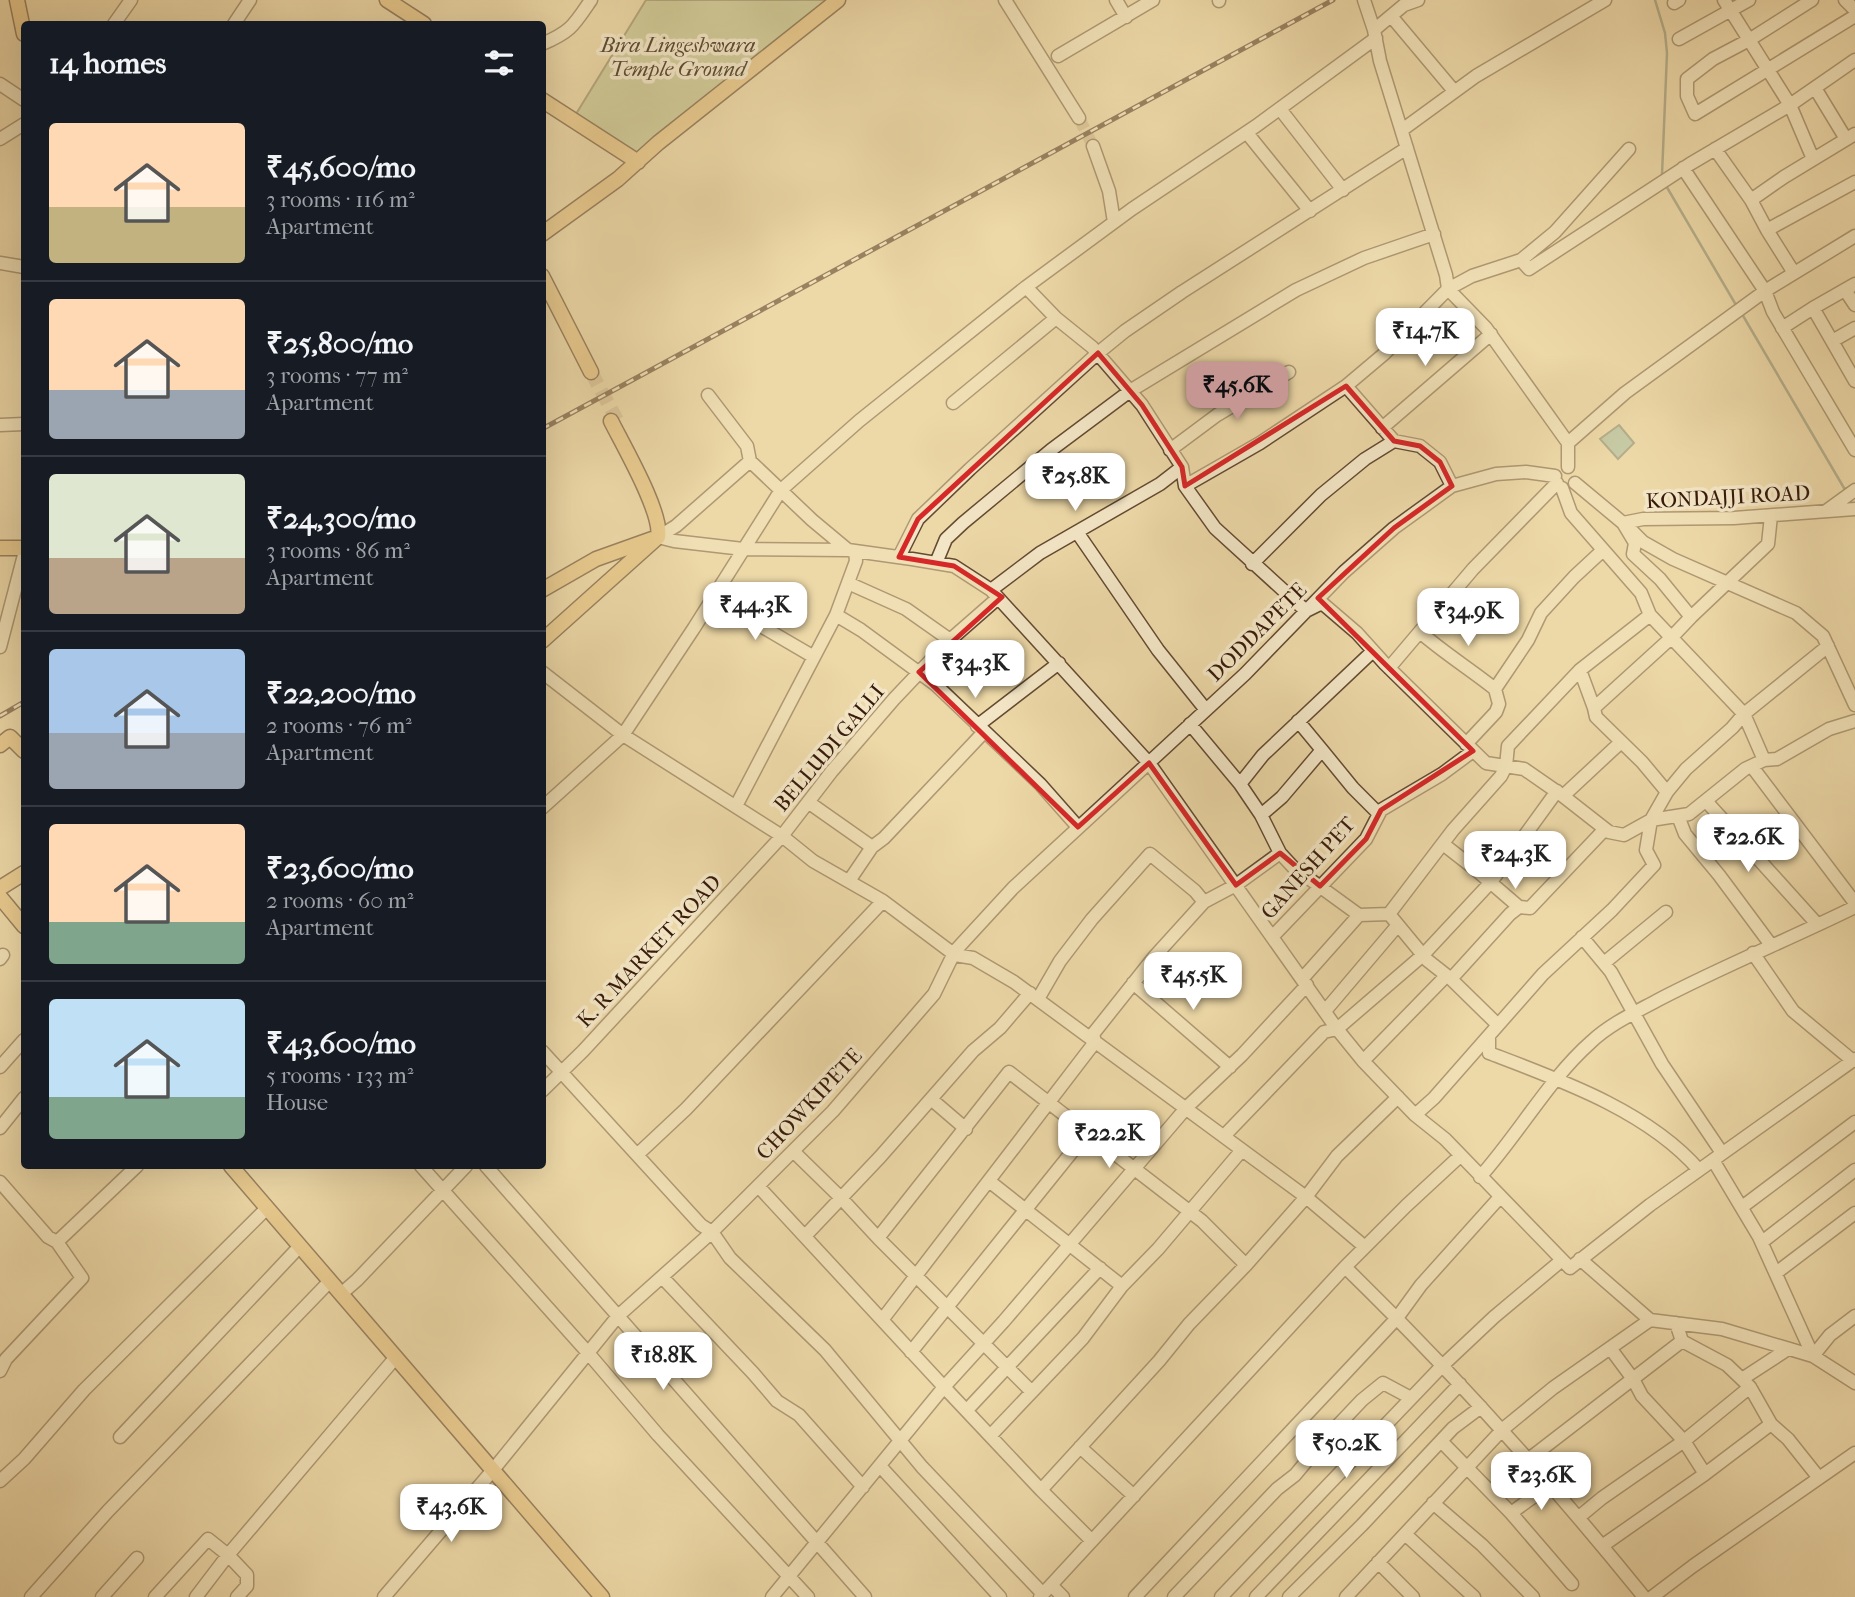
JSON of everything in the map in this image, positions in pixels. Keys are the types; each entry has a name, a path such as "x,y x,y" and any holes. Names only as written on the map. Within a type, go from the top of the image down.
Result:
{"main road":[{"path":"16,0 21,21"},
{"path":"387,0 419,21"},
{"path":"546,231 638,162 658,143 838,0"},
{"path":"546,103 638,162"},
{"path":"546,284 588,373 546,293"},
{"path":"614,421 654,510 660,536"},
{"path":"546,588 596,559 660,536"},
{"path":"546,637 660,536"},
{"path":"0,548 21,548"},
{"path":"4,741 21,750"},
{"path":"0,888 21,875"},
{"path":"0,897 21,922"},
{"path":"234,1169 602,1597"}],"street":[{"path":"116,21 131,0"},
{"path":"236,21 250,0"},
{"path":"546,42 565,35 573,28 591,0"},
{"path":"1005,0 1079,118"},
{"path":"1116,0 1126,17"},
{"path":"1058,56 1153,0"},
{"path":"1364,0 1380,61 1447,275 1448,289 1491,334 1568,443 1568,467"},
{"path":"546,804 623,735 780,490 859,421 1026,287 1114,222 1280,109 1375,34 1404,5 1418,0"},
{"path":"1402,130 1454,91 1605,0"},
{"path":"1679,39 1727,5 1749,0"},
{"path":"1812,0 1749,40 1713,59 1687,79 1687,96 1695,114 1769,70 1855,13 1845,0"},
{"path":"1727,5 1790,105 1813,159"},
{"path":"1391,16 1454,91"},
{"path":"1521,260 1528,269 1663,181 1852,67"},
{"path":"0,84 21,98"},
{"path":"1751,200 1851,136 1815,88"},
{"path":"1280,109 1343,190"},
{"path":"0,139 21,126"},
{"path":"1247,133 1310,211"},
{"path":"1093,146 1109,191 1114,222"},
{"path":"899,557 918,519 970,468 1125,331 1407,148"},
{"path":"1185,486 1260,443 1346,386 1384,354 1448,289 1472,276 1521,260 1555,232 1629,149"},
{"path":"1715,149 1751,200 1794,273"},
{"path":"1684,168 1765,291 1782,328 1855,450"},
{"path":"1768,230 1855,182"},
{"path":"936,563 946,539 962,523 1051,450 1130,391 1296,290 1364,258 1434,234"},
{"path":"1568,443 1625,393 1765,291 1855,236"},
{"path":"0,263 21,266"},
{"path":"1026,287 1056,318 1098,353 1142,405 1182,467 1185,486 1215,528 1252,564 1306,611 1322,603 1486,763 1524,769 1560,793 1609,832 1624,835 1651,820 1689,814 1745,769 1753,768 1764,760 1777,759 1829,729 1855,721"},
{"path":"1782,328 1850,287 1855,305"},
{"path":"1813,308 1834,340 1855,381"},
{"path":"953,403 1056,318"},
{"path":"1834,340 1855,328"},
{"path":"1382,428 1491,334"},
{"path":"1170,450 1217,415 1289,372"},
{"path":"1346,386 1394,441 1420,446 1440,462 1452,486 1496,474 1526,472 1558,482 1570,487 1575,483 1576,473 1568,467 1561,468 1558,482 1473,569 1389,668"},
{"path":"708,395 747,446 750,461 851,550 856,561 836,615 736,806"},
{"path":"0,425 21,424"},
{"path":"1252,564 1321,495 1365,459 1394,441"},
{"path":"660,536 750,461"},
{"name":"BELLUDI GALLI","path":"782,836 832,771 919,673 995,594 1040,553 1160,484 1182,467"},
{"path":"1558,482 1571,513 1641,593 1650,615 1744,713 1764,760"},
{"name":"KONDAJJI ROAD","path":"1575,483 1623,523 1643,519 1771,516 1855,509"},
{"name":"DODDAPETE","path":"1149,763 1245,674 1344,572 1394,528 1452,486"},
{"path":"1826,511 1852,492"},
{"path":"1594,708 1768,544 1771,516"},
{"path":"1623,523 1643,542 1673,559 1796,612 1823,636 1855,705"},
{"path":"1623,523 1635,543 1633,554 1660,579 1691,617"},
{"path":"1077,532 1158,650 1206,709"},
{"path":"660,536 674,541 743,549 851,550 954,566 995,594 1149,763 1337,1029 1363,1061 1415,1115 1445,1139 1570,1268 1699,1170 1854,1060 1793,1011 1753,953"},
{"name":"GANESH PET","path":"1272,936 1366,839 1379,814 1398,798 1442,774 1470,748 1496,712 1499,704 1496,689 1528,640 1541,613 1602,551"},
{"path":"0,647 21,566"},
{"path":"848,583 906,609 950,640"},
{"path":"713,597 814,657"},
{"path":"836,615 936,685 1040,784 1078,827"},
{"path":"1389,914 1443,844 1501,776 1506,766 1508,746 1580,670 1650,615"},
{"path":"1420,632 1448,656 1496,689"},
{"path":"1389,914 1423,955 1499,1026 1543,974 1612,910 1654,865 1646,850 1651,820 1667,792 1686,769 1732,728 1744,713 1828,646"},
{"path":"1240,784 1263,755 1373,651"},
{"path":"849,881 872,848 981,729 1059,663"},
{"path":"1580,670 1596,717 1667,792"},
{"path":"546,675 623,735 782,836 813,861 883,901 955,955 973,958 1034,996 1306,1197 1365,1247"},
{"path":"1298,721 1353,788 1379,814"},
{"path":"1190,724 1240,784 1261,816 1280,853 1293,867 1359,915 1389,914"},
{"path":"1224,1136 1324,1032 1337,1029 1423,955 1491,882 1560,793 1621,742"},
{"path":"1261,816 1282,797 1322,750"},
{"name":"CHOWKIPETE","path":"384,1597 493,1470 618,1317 712,1232 833,1111 934,993 955,955 975,928 1013,888 1149,763"},
{"path":"1480,1177 1592,1040 1634,1013 1855,905 1753,768"},
{"path":"1706,801 1817,924"},
{"path":"808,802 872,848"},
{"path":"1678,816 1685,834 1771,945"},
{"path":"1443,844 1519,907 1530,908 1605,829"},
{"name":"K. R MARKET ROAD","path":"546,1087 782,836"},
{"path":"1095,1041 1093,1034 1133,983 1204,902 1236,885 1280,853"},
{"path":"805,1236 974,1051 1034,996 1092,919 1150,854 1195,891 1204,902"},
{"path":"638,1154 686,1109 883,901"},
{"path":"1363,1061 1519,907"},
{"path":"1604,963 1666,912"},
{"path":"772,1597 944,1387 984,1344 1133,1167 1186,1107 1230,1067 1359,915"},
{"path":"1325,1011 1398,925"},
{"path":"1582,937 1604,963 1718,1157 1762,1242 1813,1356"},
{"path":"1133,983 1230,1067"},
{"path":"1415,1115 1434,1098 1497,1024"},
{"path":"1489,1036 1489,1053 1557,1080 1646,1125 1682,1151 1699,1170"},
{"path":"882,1320 1095,1041"},
{"path":"0,1067 21,1043"},
{"path":"546,1055 701,1225 712,1232 730,1258 825,1350 922,1467 1045,1592 1063,1597"},
{"path":"878,1238 1009,1072 1202,1221 1246,1265"},
{"path":"1041,1490 1159,1361 1189,1324 1246,1265 1306,1197 1337,1156 1398,1097"},
{"path":"931,1099 966,1129"},
{"path":"0,1128 21,1102"},
{"path":"1742,1207 1855,1122"},
{"path":"911,1352 1088,1132"},
{"path":"991,1435 1083,1338 1122,1286 1242,1150"},
{"path":"793,1151 1032,1392"},
{"path":"1045,1592 1345,1267 1460,1156"},
{"path":"57,1242 133,1169"},
{"path":"424,1169 658,1435 808,1597"},
{"path":"341,1294 464,1169"},
{"path":"489,1169 865,1597"},
{"path":"1762,1242 1855,1170"},
{"path":"989,1181 1122,1286"},
{"path":"0,1182 48,1237 57,1242 82,1278 2,1362"},
{"path":"758,1186 911,1352 1092,1541"},
{"path":"1135,1597 1397,1318 1421,1286 1500,1197"},
{"path":"0,1481 24,1459 84,1390 267,1208"},
{"path":"1776,1273 1855,1213"},
{"path":"120,1437 300,1246"},
{"path":"1580,1259 1650,1320 1722,1329 1813,1356 1852,1376"},
{"path":"1221,1597 1442,1366 1494,1317 1562,1260"},
{"path":"1345,1267 1503,1429 1644,1597"},
{"path":"967,1410 1100,1268"},
{"path":"662,1278 777,1401 799,1415 863,1487"},
{"path":"31,1597 108,1511 330,1280"},
{"path":"1813,1356 1830,1335 1855,1316"},
{"path":"1349,1596 1503,1429 1553,1388 1650,1320"},
{"path":"1676,1323 1682,1341 1727,1365 1746,1383 1771,1424 1788,1439 1819,1478"},
{"path":"1529,1459 1682,1341"},
{"path":"1610,1348 1633,1378 1642,1396 1684,1441 1704,1474"},
{"path":"1579,1517 1684,1441 1746,1383 1788,1349"},
{"path":"196,1597 228,1555 396,1357"},
{"path":"1174,1597 1277,1489 1295,1475 1362,1400 1383,1383 1411,1398"},
{"path":"1256,1597 1460,1384"},
{"path":"1289,1597 1362,1525 1453,1428 1481,1406"},
{"path":"1602,1546 1771,1424"},
{"path":"1326,1438 1350,1462"},
{"path":"1441,1441 1468,1466 1572,1584"},
{"path":"1080,1447 1133,1496"},
{"path":"1652,1597 1855,1453"},
{"path":"880,1466 1000,1597"},
{"path":"1511,1513 1550,1484"},
{"path":"1433,1503 1482,1545 1533,1597"},
{"path":"1405,1534 1474,1597"},
{"path":"155,1597 208,1539 247,1575 247,1586 237,1597"},
{"path":"102,1597 137,1558"},
{"path":"1378,1562 1413,1597"}],"highlighted area":[{"path":"1098,353 1142,405 1182,467 1185,486 1346,386 1394,441 1420,446 1440,462 1452,486 1394,528 1318,598 1473,751 1381,810 1366,839 1320,886 1280,853 1236,885 1149,763 1078,827 919,672 1002,597 954,566 899,557 918,519"}],"green space":[{"name":"Bira Lingeshwara Temple Ground","path":"646,0 839,0 639,156 576,114"}],"shaded area":[{"path":"1619,425 1634,443 1618,459 1600,439"}],"waterway":[{"path":"1655,0 1665,33 1667,53 1662,175"},
{"path":"1665,184 1736,305"},
{"path":"1742,314 1844,488 1849,490"}],"tunnel":[{"path":"1079,118 1093,146"},
{"path":"591,372 617,420"}],"railway":[{"path":"546,427 1333,0"},
{"path":"0,716 21,704"}]}
